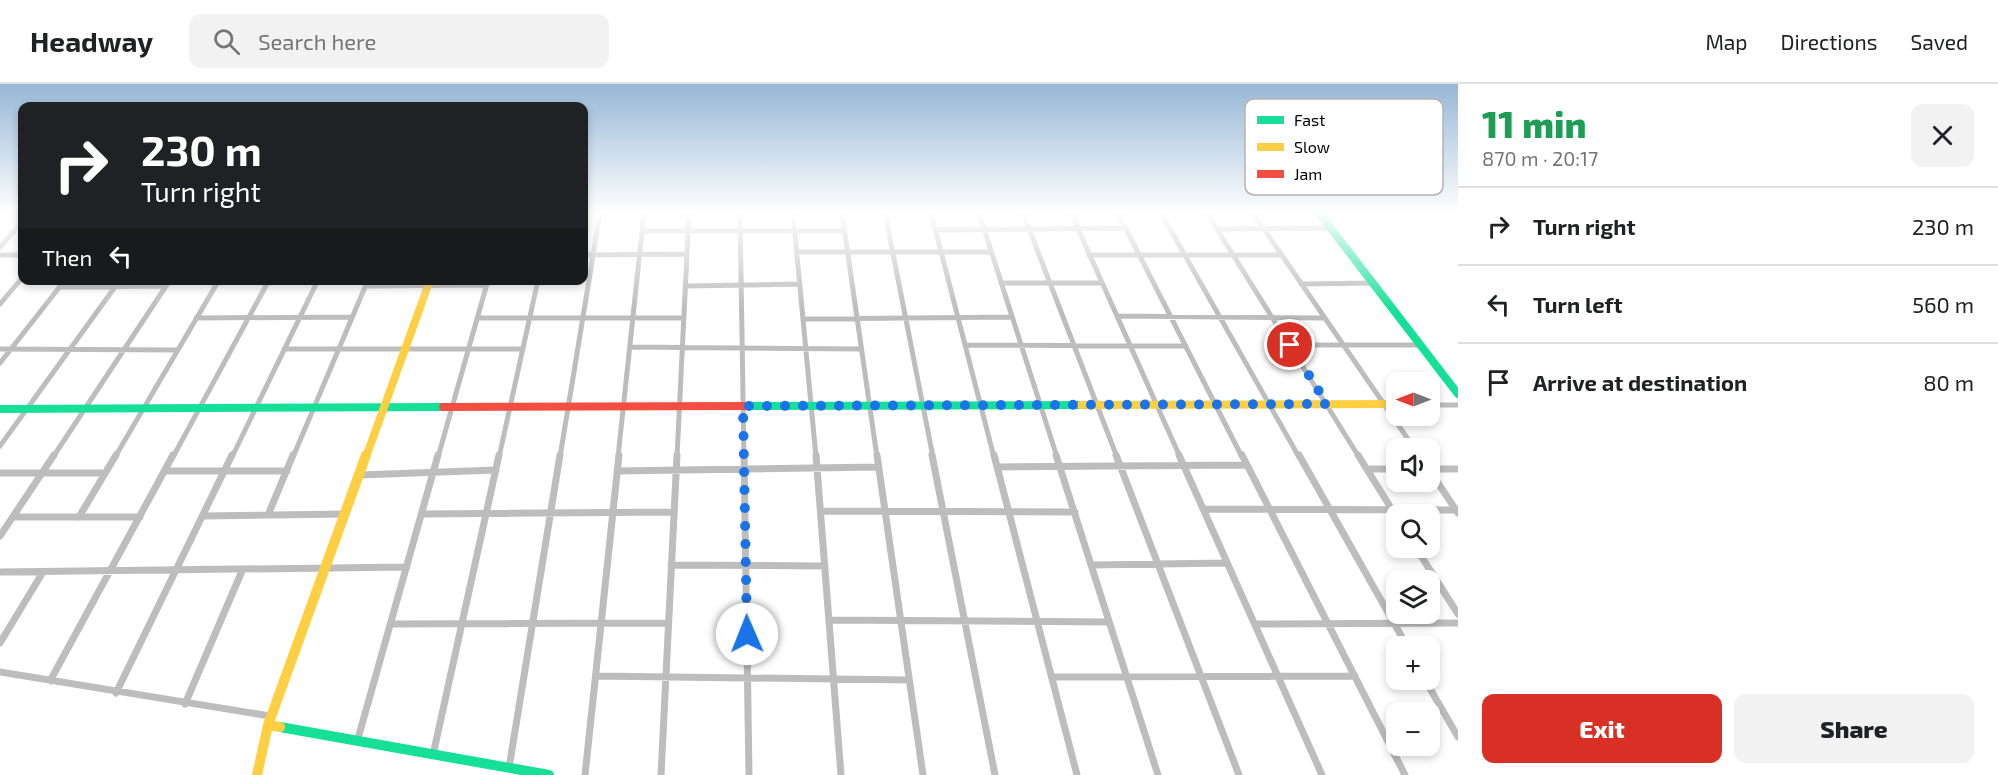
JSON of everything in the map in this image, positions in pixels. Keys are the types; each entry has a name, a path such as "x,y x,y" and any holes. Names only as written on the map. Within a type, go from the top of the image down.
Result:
{"street":[{"path":"509,768 595,245"},
{"path":"585,775 641,245"},
{"path":"661,775 687,245"},
{"path":"740,245 749,775"},
{"path":"796,245 821,511 841,775"},
{"path":"846,245 923,775"},
{"path":"891,245 996,775"},
{"path":"939,245 956,318 981,404 1077,775"},
{"path":"989,245 1158,775"},
{"path":"1035,245 1239,775"},
{"path":"1085,245 1322,775"},
{"path":"1134,245 1405,775"},
{"path":"1179,245 1386,610"},
{"path":"1227,245 1389,504"},
{"path":"1275,245 1407,438"},
{"path":"1344,245 1458,394"},
{"path":"797,252 991,252"},
{"path":"588,255 687,254"},
{"path":"0,255 18,255"},
{"path":"1089,255 1282,255"},
{"path":"0,304 18,283"},
{"path":"1001,283 1102,283"},
{"path":"1301,284 1373,283"},
{"path":"685,286 800,284"},
{"path":"0,363 61,287 133,285"},
{"path":"0,536 167,285"},
{"path":"79,517 216,285"},
{"path":"50,681 266,285"},
{"path":"116,693 316,285"},
{"path":"268,515 366,285"},
{"path":"257,775 269,721 327,569 428,285"},
{"path":"357,742 487,285"},
{"path":"433,755 537,285"},
{"path":"0,446 116,286"},
{"path":"804,319 907,316 1012,317"},
{"path":"1117,316 1324,318"},
{"path":"196,318 352,317"},
{"path":"478,318 683,318"},
{"path":"965,345 1186,346"},
{"path":"1290,345 1420,345"},
{"path":"630,347 861,349"},
{"path":"0,349 177,350"},
{"path":"284,349 523,349"},
{"path":"0,409 1383,404"},
{"path":"1440,405 1458,405"},
{"path":"997,467 1246,465"},
{"path":"617,471 878,466"},
{"path":"1367,468 1386,469"},
{"path":"1440,470 1458,469"},
{"path":"360,475 496,470"},
{"path":"165,471 287,471"},
{"path":"0,473 105,473"},
{"path":"1440,485 1457,511"},
{"path":"1203,509 1329,509 1386,512"},
{"path":"821,511 1075,512"},
{"path":"1440,511 1457,511"},
{"path":"422,513 674,512"},
{"path":"204,516 346,514"},
{"path":"13,517 140,517"},
{"path":"1422,558 1458,614"},
{"path":"1091,565 1227,563"},
{"path":"671,565 825,566"},
{"path":"0,572 242,571 407,567"},
{"path":"185,704 242,571"},
{"path":"0,643 43,572"},
{"path":"829,620 1109,622"},
{"path":"391,624 668,622"},
{"path":"1255,624 1386,622"},
{"path":"1440,623 1458,623"},
{"path":"0,672 185,704 357,742 549,775"},
{"path":"596,676 748,680 909,680"},
{"path":"1052,677 1355,676"},
{"path":"1431,690 1458,737"}],"traffic: fast":[{"path":"1344,245 1458,394"},
{"path":"747,406 1081,405"},
{"path":"0,409 443,407"},
{"path":"280,727 549,775"}],"traffic: slow":[{"path":"280,727 268,725 428,285"},
{"path":"1081,405 1386,404"},
{"path":"257,775 268,725"}],"traffic: jam":[{"path":"443,407 747,406"}],"route":[{"path":"747,634 743,406 1327,404 1290,345"}]}
